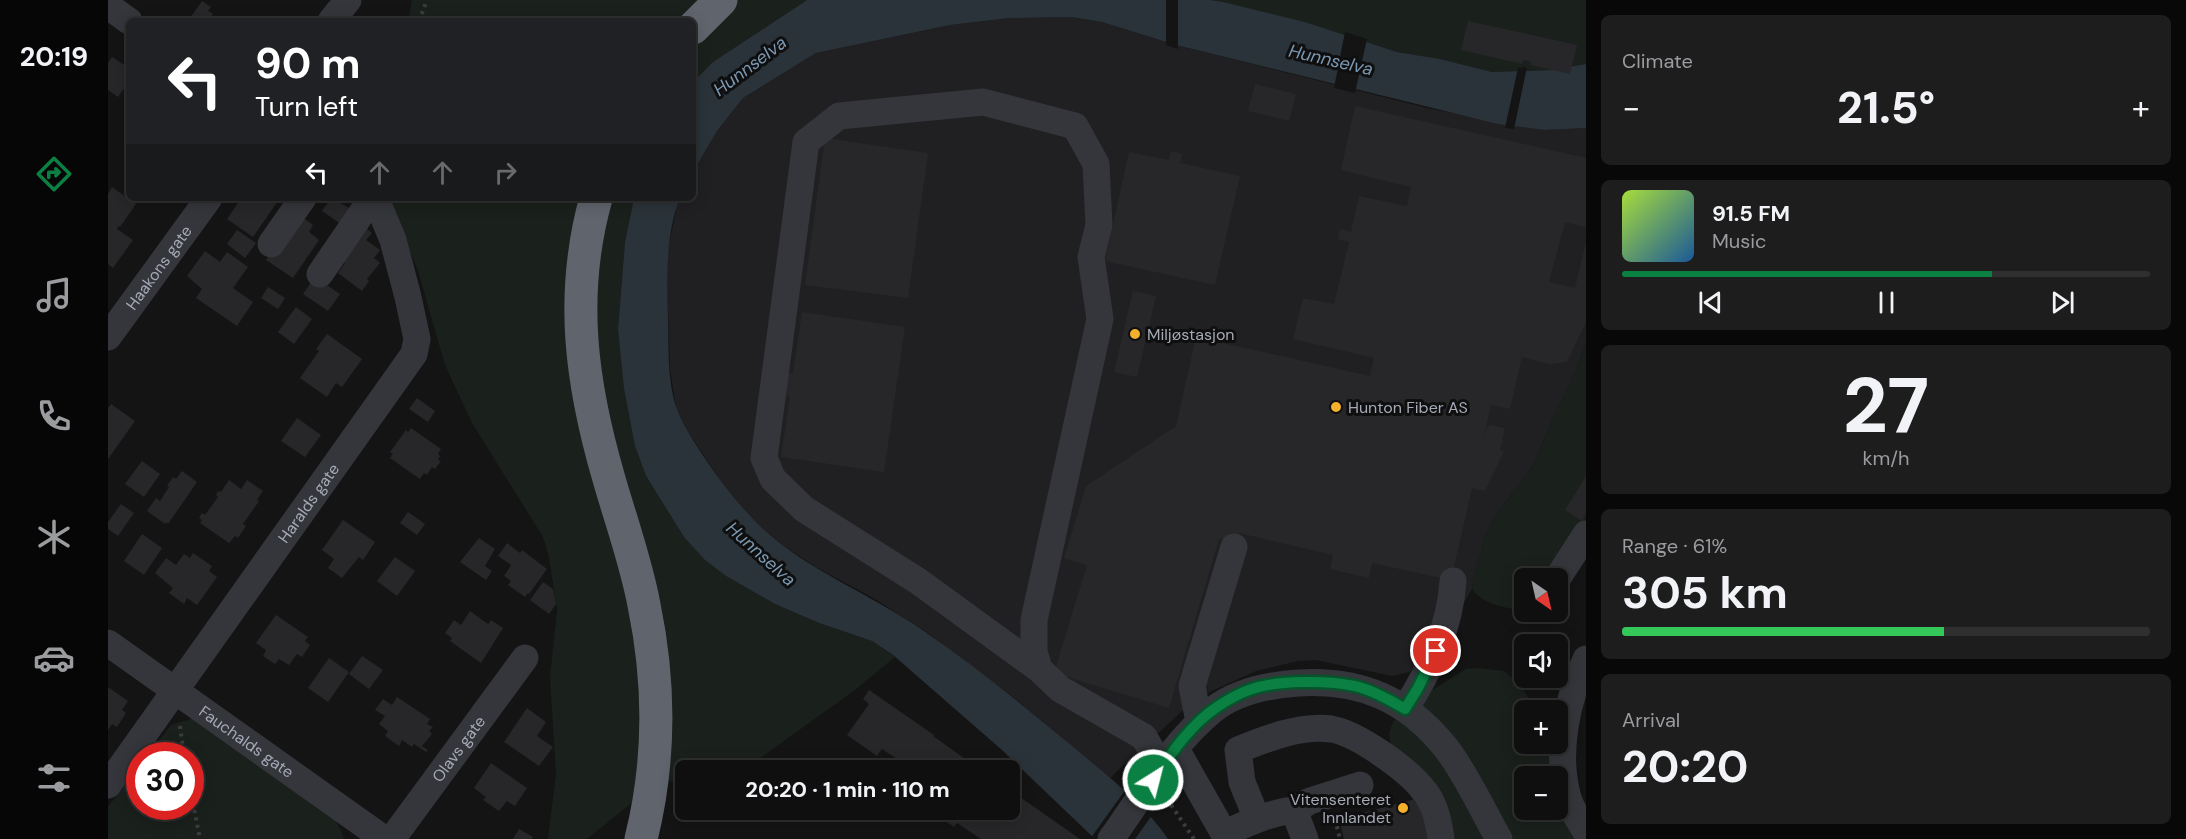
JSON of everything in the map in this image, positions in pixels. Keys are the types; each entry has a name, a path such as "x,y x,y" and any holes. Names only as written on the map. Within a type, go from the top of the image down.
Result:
{"highway":[{"path":"696,25 721,0"},
{"path":"595,201 584,249 580,340 591,413 636,569 650,634 656,733 650,801 641,839"}],"street":[{"path":"321,0 325,18"},
{"path":"333,18 348,0"},
{"path":"108,6 126,19"},
{"path":"1039,669 1034,651 1034,620 1100,320 1091,257 1099,225 1096,164 1075,126 983,102 839,116 806,142 764,458 773,479 804,509 918,581 1039,669 1060,688 1144,737 1169,758 1226,836 1257,819 1276,812 1294,810 1310,801 1360,785"},
{"name":"Haakons gate","path":"110,332 207,201"},
{"path":"271,244 301,201"},
{"path":"320,274 370,201"},
{"name":"Haralds gate","path":"108,785 414,354 417,339 396,252 380,209 374,201"},
{"path":"1564,568 1586,534"},
{"path":"1199,723 1192,686 1234,547"},
{"path":"1405,709 1429,668 1443,635 1452,606 1454,581"},
{"name":"Fauchalds gate","path":"108,642 384,839"},
{"name":"Olavs gate","path":"392,839 525,658"},
{"path":"1586,659 1568,708 1563,756 1567,795 1586,832"},
{"path":"1111,839 1169,758 1215,708 1250,690 1294,683 1318,682 1356,686 1405,709 1426,725 1447,750 1499,839"},
{"path":"1257,819 1242,782 1238,750 1277,736 1304,730 1331,729 1366,742 1406,773 1425,792 1435,810 1441,839"},
{"path":"1294,810 1305,839"}],"path":[{"path":"420,18 426,0"},
{"path":"1169,758 1165,798 1194,839"},
{"path":"196,820 200,839"}],"shaded area":[{"path":"412,0 807,0 713,62 696,79 696,18 409,18"},
{"path":"1210,0 1586,0 1586,64 1552,70 1492,72 1440,59 1397,52 1305,22"},
{"name":"Hunton Fiber AS","path":"1071,17 1102,22 1176,45 1431,109 1545,130 1586,128 1586,342 1573,379 1554,416 1533,466 1494,517 1485,536 1472,589 1446,633 1425,660 1409,672 1392,676 1316,660 1298,661 1256,671 1196,698 1110,778 1012,696 925,631 875,599 816,567 781,544 750,517 723,485 687,430 676,407 670,369 668,249 677,206 679,201 696,201 696,167 717,131 743,98 816,53 950,25 1010,18"},
{"path":"389,201 633,201 625,242 618,329 635,446 646,476 684,537 726,576 775,604 819,623 872,641 895,657 855,690 757,760 675,760 675,783 666,780 639,797 587,839 548,839 556,775 550,677 557,611 549,557 543,537 472,423 445,365 418,271"},
{"path":"1586,342 1586,534 1568,576 1568,568 1514,568 1514,609 1495,605 1476,594 1472,589 1485,536 1494,517 1533,466 1554,416 1573,379"},
{"path":"1466,669 1504,671 1514,680 1514,688 1522,688 1530,700 1514,700 1514,754 1560,754 1564,766 1514,766 1514,820 1568,820 1568,780 1586,839 1426,839 1419,815 1391,746 1389,733 1393,722 1411,703"},
{"path":"197,717 328,809 344,839 108,839 108,807 126,783 126,820 204,820 204,742 158,742 171,725"}],"water":[{"name":"Hunnselva","path":"807,0 1210,0 1305,22 1397,52 1440,59 1492,72 1552,70 1586,64 1586,128 1545,130 1498,124 1176,45 1102,22 1071,17 1010,18 950,25 816,53 743,98 717,131 696,167 696,79 713,62"},
{"name":"Hunnselva","path":"633,201 679,201 669,242 668,257 670,376 677,409 686,429 731,494 760,526 781,544 906,619 999,686 1123,789 1168,839 1095,839 1020,767 1020,760 1012,760 893,655 872,641 819,623 775,604 726,576 705,560 684,537 646,476 635,446 624,388 618,329 625,242"}],"pier":[{"path":"1166,0 1178,0 1178,49 1166,45"},
{"path":"1345,32 1367,39 1355,93 1334,88"},
{"path":"1527,67 1514,129 1505,128 1518,68"},
{"path":"1126,789 1153,814 1135,839 1090,839"}],"building":[{"path":"202,1 211,7 208,11 213,14 210,18 190,18"},
{"path":"1468,21 1577,45 1570,74 1530,65 1531,62 1523,60 1522,64 1461,50"},
{"path":"112,57 126,66 126,85 118,97 108,90 108,63"},
{"path":"1255,84 1296,94 1289,121 1248,111"},
{"name":"Hunton Fiber AS","path":"1355,106 1586,158 1586,227 1565,222 1549,282 1575,288 1586,242 1586,322 1567,362 1550,364 1522,357 1510,409 1491,405 1482,446 1487,427 1491,425 1505,428 1500,450 1504,451 1485,491 1472,488 1451,580 1372,563 1369,578 1330,569 1333,555 1239,533 1237,542 1219,539 1169,708 1054,673 1087,565 1064,558 1086,486 1176,426 1196,337 1370,376 1374,358 1293,339 1303,298 1334,304 1349,242 1338,239 1340,229 1351,232 1359,196 1407,206 1411,187 1341,170"},
{"path":"825,138 928,153 908,298 805,285"},
{"path":"1171,151 1182,154 1180,163 1240,176 1215,285 1105,261 1129,152 1169,160"},
{"path":"112,187 126,197 126,201 136,204 120,227 118,226 117,229 133,240 113,268 108,264 108,194"},
{"path":"234,201 278,201 253,237 227,219 238,203"},
{"path":"329,201 336,201 351,209 341,224 322,211"},
{"path":"300,215 313,225 309,232 319,240 293,278 266,260 293,221"},
{"path":"361,224 372,233 366,240 380,250 374,258 380,263 367,279 369,281 362,291 338,273 345,263 336,256"},
{"path":"237,230 256,243 245,258 227,244"},
{"path":"205,251 220,262 227,252 248,267 233,288 253,302 237,326 196,298 202,289 187,276"},
{"path":"315,277 340,294 328,311 303,294"},
{"path":"268,287 285,298 278,309 261,298"},
{"name":"Miljøstasjon","path":"1133,291 1156,296 1137,377 1114,372"},
{"path":"296,307 312,319 294,344 278,332"},
{"path":"802,312 905,327 884,472 781,457 790,396 783,395 786,372 793,373"},
{"path":"327,334 362,359 342,387 336,383 327,397 300,378 319,351 316,349"},
{"path":"417,398 435,411 428,422 409,409"},
{"path":"111,404 135,421 108,459 108,408"},
{"path":"297,418 321,435 305,457 281,441"},
{"path":"411,428 441,449 438,460 441,461 435,469 432,467 427,475 424,473 420,479 390,458 393,454 390,452 406,430 408,432"},
{"path":"142,461 160,474 144,497 125,484"},
{"path":"182,471 197,482 168,524 166,522 165,524 147,511 156,498 160,501 173,477 176,479"},
{"path":"1586,476 1586,514 1582,521 1565,510"},
{"path":"229,480 241,489 247,480 263,491 243,524 246,526 238,538 235,536 229,543 200,523 202,520 199,518 202,513 205,515 218,497 216,495 218,491 221,492"},
{"path":"121,504 134,513 118,536 108,529 108,522"},
{"path":"408,512 425,524 417,535 400,523"},
{"path":"343,520 375,542 363,560 359,557 342,578 328,568 334,559 322,550"},
{"path":"142,534 162,548 144,575 124,561"},
{"path":"479,538 495,549 485,566 492,571 486,580 460,562"},
{"path":"507,543 520,553 522,550 547,569 525,597 508,585 511,581 504,576 511,565 498,556"},
{"path":"193,553 212,566 209,571 217,577 197,605 187,598 184,604 169,593 173,588 155,573 166,558 176,565 184,554 190,558"},
{"path":"395,557 415,571 397,596 377,581"},
{"path":"543,582 553,589 556,604 549,614 530,600"},
{"path":"470,611 488,624 491,620 503,628 481,663 450,641 452,638 445,633 454,620 461,625"},
{"path":"276,615 308,637 305,641 310,645 302,657 297,654 289,665 279,659 275,664 263,656 266,650 256,643"},
{"path":"362,656 383,670 369,689 349,674"},
{"path":"329,658 349,672 328,702 308,688"},
{"path":"108,687 128,701 122,710 126,713 117,727 112,724 108,730"},
{"path":"869,690 967,760 898,760 882,749 877,756 847,735 869,704 863,699"},
{"path":"397,697 430,719 427,724 433,727 429,731 432,734 422,746 428,750 426,752 402,740 399,746 385,736 388,731 379,724 385,716 375,710 383,699 392,705"},
{"path":"527,708 546,722 537,736 553,747 539,766 504,742"},
{"path":"491,763 527,788 515,806 507,801 499,811 483,800 486,797 474,788"},
{"path":"1020,797 1080,839 981,839 957,823 954,827 944,820 1020,820"},
{"name":"Vitensenteret Innlandet","path":"1423,797 1434,837 1426,839 1344,839 1339,819"},
{"path":"519,829 533,837 532,839 513,839"}],"place":[{"name":"Miljøstasjon","path":"1135,334"},
{"name":"Hunton Fiber AS","path":"1336,407"},
{"name":"Vitensenteret Innlandet","path":"1403,808"}],"route":[{"path":"1153,780 1161,767 1215,708 1250,690 1283,684 1318,682 1356,686 1405,709 1429,668 1436,651"}]}
